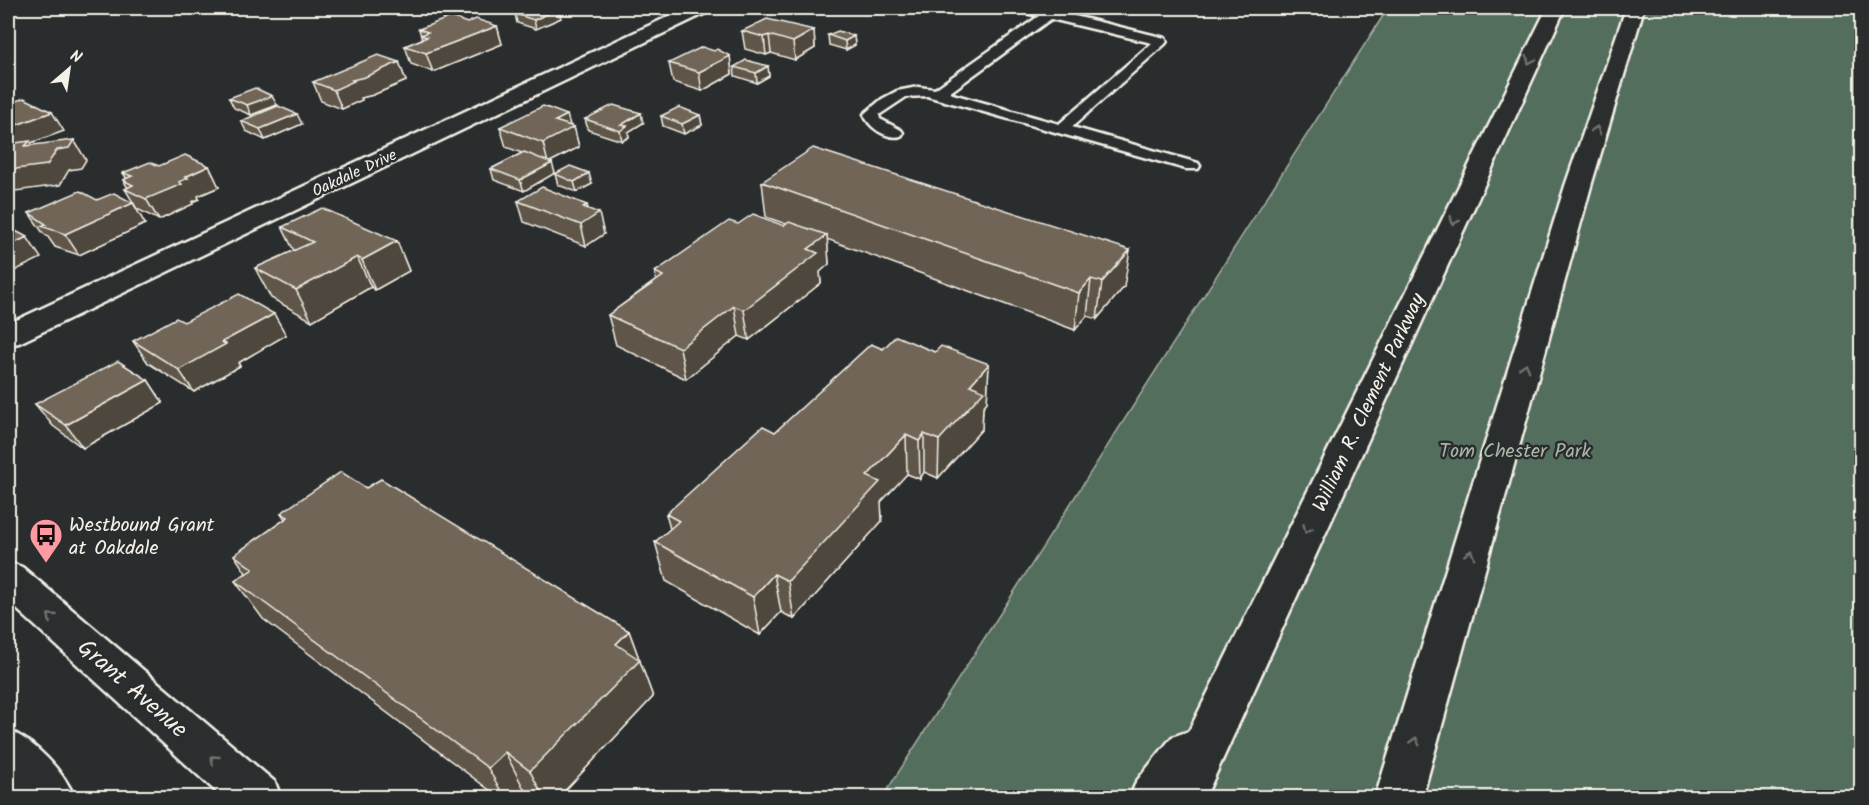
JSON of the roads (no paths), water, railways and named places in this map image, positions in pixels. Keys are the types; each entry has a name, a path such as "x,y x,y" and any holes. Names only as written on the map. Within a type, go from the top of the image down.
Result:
{"main road":[{"name":"Oakdale Drive","path":"8,336 701,8"},
{"name":"William R. Clement Parkway","path":"1181,798 1223,705 1556,8"},
{"path":"1398,798 1578,186 1635,8"},
{"name":"Grant Avenue","path":"8,578 258,798"},
{"path":"1153,798 1223,705"},
{"path":"8,751 52,798"}],"lane":[{"path":"1021,8 1161,41 1062,129"},
{"path":"938,94 1050,15"},
{"path":"896,133 874,122 871,114 890,98 905,92 925,91 1191,166"}],"place":[{"name":"Westbound Grant at Oakdale","path":"46,564"}],"park label":[{"name":"Tom Chester Park","path":"1515,450"}]}
